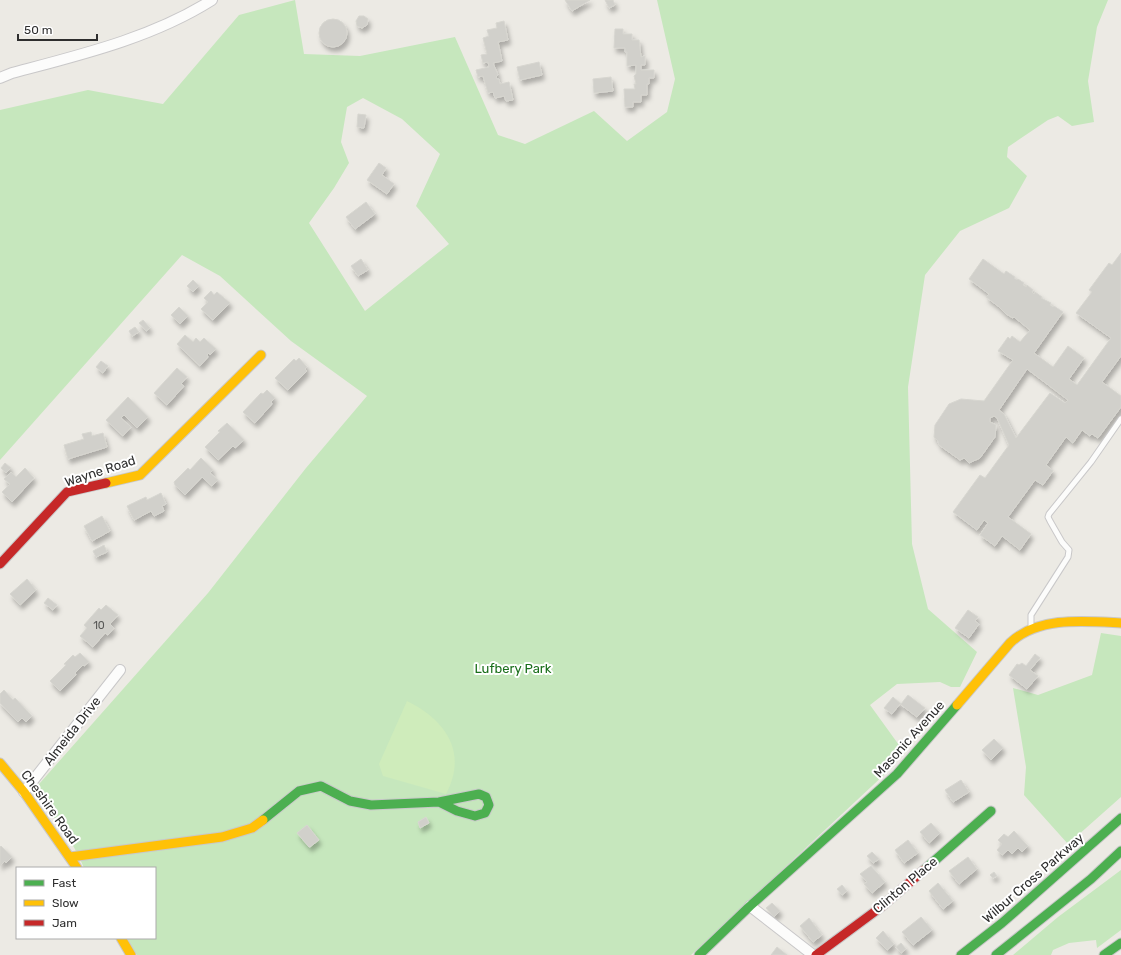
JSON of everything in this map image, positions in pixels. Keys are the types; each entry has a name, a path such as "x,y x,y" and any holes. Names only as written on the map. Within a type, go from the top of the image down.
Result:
{"main road":[{"name":"Wayne Road","path":"0,564 67,492 140,475 261,355"},
{"name":"Masonic Avenue","path":"699,955 750,906 897,774 1004,649 1016,638 1031,631 1057,623 1081,621 1121,622"},
{"name":"Cheshire Road","path":"0,763 24,792 76,867"},
{"path":"70,856 222,837 252,828 299,791 321,786 350,801 371,805 439,802 460,796 479,794 486,797 489,805 485,813 475,816 457,811 439,802"},
{"name":"Clinton Place","path":"814,955 881,907 991,812"},
{"name":"Wilbur Cross Parkway","path":"961,955 1002,923 1121,818"},
{"path":"996,955 1091,879 1121,851"},
{"path":"1091,879 1121,863"},
{"path":"122,939 132,955"},
{"path":"1104,955 1121,943"}],"street":[{"path":"0,78 12,73 109,46 157,29 206,2"},
{"name":"Almeida Drive","path":"24,792 120,670"},
{"name":"Clinton Place","path":"750,906 814,955"}],"lane":[{"path":"1031,631 1031,615 1068,557 1069,550 1062,542 1050,521 1048,517 1049,514 1091,462 1121,419"}],"green space":[{"name":"Lufbery Park","path":"295,0 304,54 360,56 455,37 498,135 525,144 594,111 627,141 667,112 675,79 657,0 1108,0 1097,27 1088,81 1094,122 1072,126 1058,116 1048,120 1008,147 1007,157 1027,176 1009,208 960,231 925,275 908,387 912,544 928,609 977,652 960,687 951,687 940,682 897,684 870,705 904,752 887,772 691,955 137,955 128,939 156,939 156,867 84,867 62,828 32,792 208,593 306,468 367,396 291,341 220,276 182,255 0,460 0,110 88,90 163,104 239,15","holes":["363,98 402,119 440,154 416,206 449,244 365,311 309,223 334,188 349,163 341,142 347,107"]},
{"path":"1101,633 1121,636 1121,797 1068,844 1024,795 1026,767 1013,688 1038,695 1092,675"},
{"path":"407,701 433,718 449,739 454,752 455,765 452,779 446,794 383,776 379,764"},
{"path":"1121,870 1121,930 1097,948 1096,940 1069,943 1053,950 1051,955 1013,955 1058,917"}],"building":[{"path":"565,0 590,0 572,11"},
{"path":"605,0 613,0 615,5 609,8"},
{"path":"359,16 364,16 368,19 367,25 362,28 357,26 356,21"},
{"path":"333,19 343,23 347,33 343,43 333,47 323,43 319,33 323,23"},
{"path":"504,21 508,40 498,42 502,61 493,63 498,75 496,77 499,79 500,84 509,82 513,100 506,101 504,96 495,98 493,92 488,93 483,76 478,77 476,70 489,67 488,62 483,63 481,55 487,54 483,38 489,36 487,30 497,28 496,23"},
{"path":"615,29 623,29 623,34 632,34 632,40 639,40 641,57 645,56 645,65 641,65 641,70 654,70 654,78 649,78 649,84 647,84 647,95 641,95 641,102 633,102 633,107 625,107 624,89 635,89 634,84 636,84 634,76 636,74 636,65 627,66 627,52 625,52 625,48 614,48"},
{"path":"539,62 542,75 520,80 517,67"},
{"path":"611,77 613,91 594,93 593,79"},
{"path":"358,114 366,115 364,128 357,127"},
{"path":"379,163 386,168 382,175 394,184 387,194 367,180"},
{"path":"366,202 375,214 355,229 346,217"},
{"path":"1121,253 1121,356 1102,382 1121,396 1121,407 1098,438 1092,434 1090,436 1082,430 1073,443 1066,437 1046,465 1053,471 1043,485 1035,480 1008,517 1031,534 1020,550 1002,536 995,546 980,535 988,523 984,520 977,530 953,512 980,475 985,478 1009,445 997,418 994,416 990,418 990,422 996,425 995,437 980,458 969,463 964,458 960,460 939,445 938,441 934,437 935,425 949,404 961,399 984,401 1013,360 998,351 1008,337 1010,339 1012,336 1020,342 1030,330 1014,317 1013,318 1006,314 986,297 989,294 969,279 983,259 1004,274 1006,271 1017,280 1018,279 1024,283 1023,285 1026,287 1027,285 1033,290 1032,292 1034,294 1035,292 1042,297 1041,298 1051,303 1050,305 1063,312 1034,353 1053,367 1068,346 1084,358 1069,379 1077,385 1111,338 1076,313 1092,292 1089,290 1109,263 1112,265","holes":["1027,369 1068,400 1065,403 1050,393 1016,438 1004,414 999,410"]},
{"path":"361,259 368,270 358,276 351,266"},
{"path":"193,280 199,286 193,292 187,286"},
{"path":"211,291 214,295 217,292 230,303 213,320 201,309 208,302 204,298"},
{"path":"179,307 188,316 180,324 171,315"},
{"path":"143,320 150,328 146,331 139,323"},
{"path":"135,327 139,332 132,336 129,331"},
{"path":"185,335 193,342 196,338 200,342 204,338 216,349 210,355 209,353 207,355 208,357 200,366 177,344"},
{"path":"299,358 307,367 305,369 307,371 288,390 275,378 294,359 296,361"},
{"path":"101,361 108,366 103,373 96,367"},
{"path":"177,368 187,377 181,384 184,386 167,405 154,393"},
{"path":"267,390 275,398 271,402 272,404 255,423 243,412 261,393 263,394"},
{"path":"128,397 148,417 137,428 124,415 121,418 131,427 123,436 106,420"},
{"path":"227,423 244,440 235,448 233,446 218,460 205,447 220,432 218,431"},
{"path":"91,432 92,436 103,433 107,447 68,459 64,445 84,439 82,434"},
{"path":"201,458 213,470 210,473 218,480 212,486 202,477 185,495 174,482 188,468 190,470"},
{"path":"5,463 11,468 6,473 1,468"},
{"path":"25,468 34,478 12,502 2,492 10,484 4,479 11,472 16,477"},
{"path":"161,493 166,504 162,506 164,511 154,516 151,511 134,520 127,506 146,497 147,500"},
{"path":"102,516 110,531 92,541 84,526"},
{"path":"104,545 107,552 96,557 93,551"},
{"path":"27,579 36,590 20,605 10,594"},
{"path":"48,598 57,605 53,610 44,603"},
{"path":"106,605 118,615 110,624 114,628 108,635 105,633 93,647 80,636 87,628 84,625 99,608 101,610"},
{"path":"968,610 978,617 975,621 979,624 969,638 955,628"},
{"path":"80,653 89,662 84,666 83,665 75,673 76,675 60,691 50,681 66,665 64,664 73,655 75,657"},
{"path":"1035,654 1040,658 1030,670 1038,676 1027,689 1009,675 1017,664 1019,665 1022,663 1026,666"},
{"path":"4,690 13,700 15,698 32,716 26,722 22,718 18,722 0,703 0,694"},
{"path":"908,695 925,708 917,717 900,704 892,714 884,708 893,697 901,704"},
{"path":"994,739 1003,748 991,760 982,750"},
{"path":"961,780 969,792 953,802 945,790"},
{"path":"426,817 429,823 420,828 418,822"},
{"path":"931,823 940,833 929,843 920,832"},
{"path":"307,825 319,840 310,847 297,833"},
{"path":"1014,831 1028,846 1022,852 1018,848 1012,854 1008,850 1002,855 997,850 1002,844 998,840 1004,834 1008,837"},
{"path":"908,840 918,853 904,863 895,850"},
{"path":"1,846 12,857 0,866 0,847"},
{"path":"872,852 879,859 873,863 867,856"},
{"path":"968,857 977,869 959,884 949,871"},
{"path":"871,866 885,882 872,893 864,884 867,882 860,874"},
{"path":"994,872 997,876 993,878 990,875"},
{"path":"938,883 953,901 943,909 929,891"},
{"path":"842,885 847,891 842,895 837,889"},
{"path":"772,903 780,911 774,917 766,908"},
{"path":"921,917 932,930 913,945 902,932"},
{"path":"809,918 822,935 813,942 800,926"},
{"path":"883,931 894,944 887,950 876,938"},
{"path":"901,943 906,949 901,953 896,947"},
{"path":"777,947 787,955 771,955"}],"traffic: fast":[{"path":"699,955 750,906 897,774 957,705"},
{"path":"263,820 299,791 321,786 350,801 371,805 439,802 479,794 486,797 489,805 485,813 475,816 457,811 439,802"},
{"path":"924,870 991,811"},
{"path":"961,955 1002,923 1121,818"},
{"path":"996,955 1091,879 1121,851"},
{"path":"1104,955 1121,943"}],"traffic: slow":[{"path":"106,483 140,475 261,355"},
{"path":"957,705 1010,643 1021,634 1034,628 1062,622 1092,621 1121,623"},
{"path":"0,763 24,792 76,867"},
{"path":"70,857 222,837 252,828 263,820"},
{"path":"122,939 131,955"}],"traffic: jam":[{"path":"0,564 67,492 106,483"},
{"path":"816,955 881,907 924,870"}]}
